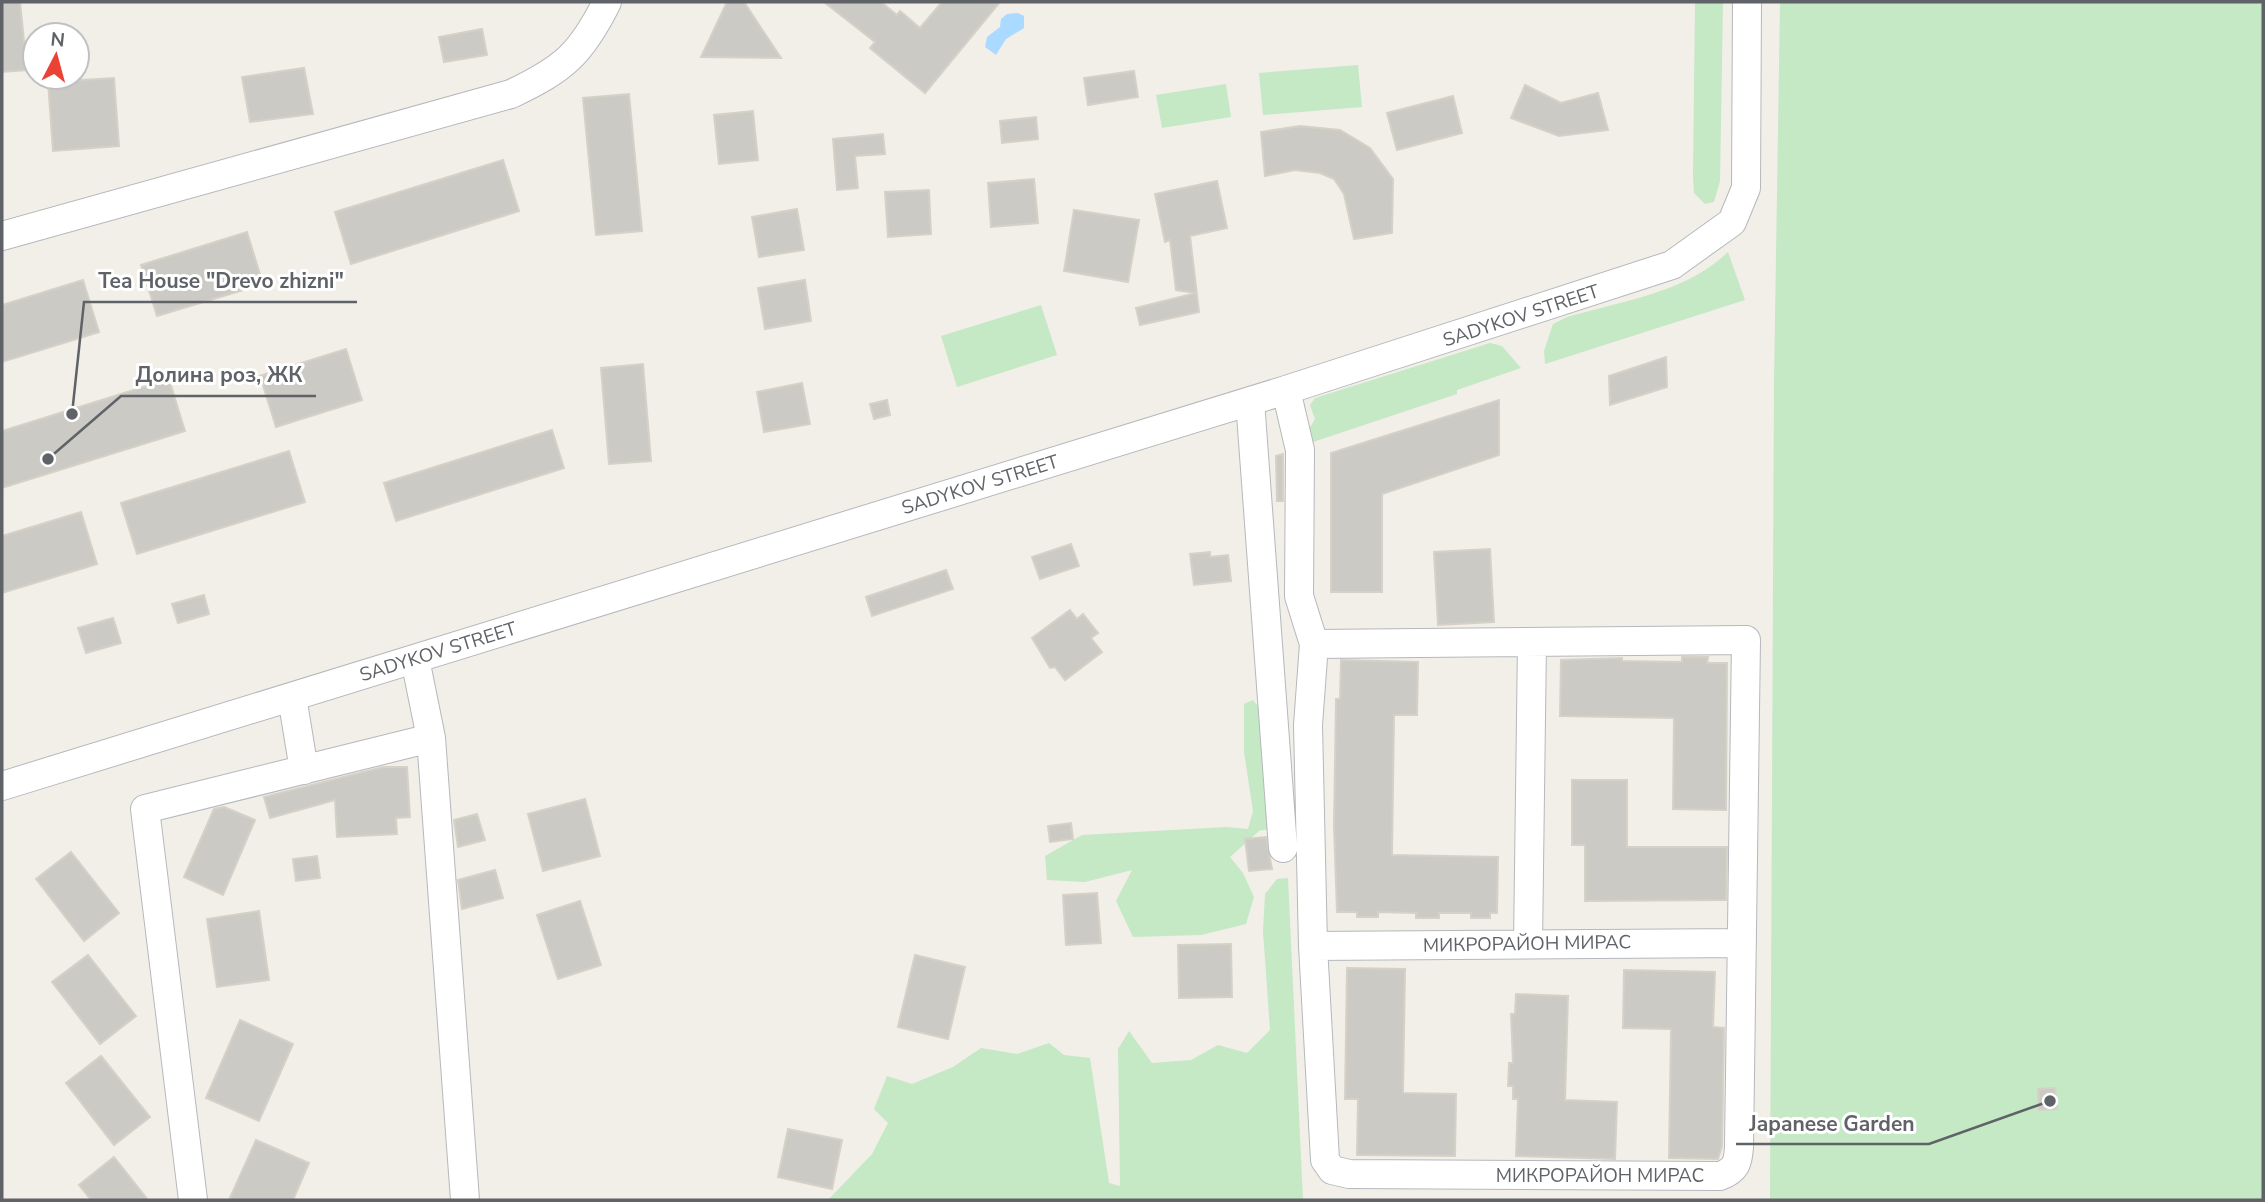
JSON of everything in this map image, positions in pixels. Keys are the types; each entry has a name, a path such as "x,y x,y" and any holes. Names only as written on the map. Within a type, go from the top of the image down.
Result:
{"street":[{"path":"2,236 511,94 562,66 588,40 607,2"},
{"name":"SADYKOV STREET","path":"2,786 1286,390 1672,265 1732,222 1746,188 1747,2"},
{"name":"МИКРОРАЙОН МИРАС","path":"1286,390 1300,450 1299,596 1314,644 1308,725 1313,946 1325,1160 1332,1170 1349,1174 1720,1176 1730,1172 1737,1164 1739,1147 1746,640 1314,644"},
{"path":"1250,401 1283,848"},
{"name":"МИКРОРАЙОН МИРАС","path":"1528,944 1531,642"},
{"path":"415,659 431,738 465,1200"},
{"path":"292,697 304,770"},
{"path":"193,1200 145,809 431,738"},
{"name":"МИКРОРАЙОН МИРАС","path":"1313,946 1742,943"}],"green space":[{"path":"1695,2 1723,2 1720,181 1714,202 1705,204 1694,193 1693,175"},
{"path":"1780,2 2263,2 2263,1200 1770,1200 1774,383"},
{"path":"1358,65 1362,107 1263,115 1259,73"},
{"path":"1226,84 1231,117 1162,128 1156,95"},
{"path":"1728,252 1745,300 1545,364 1544,351 1553,324 1567,317 1673,286 1711,266"},
{"path":"1041,305 1057,355 957,387 941,336"},
{"path":"1490,343 1502,346 1521,368 1457,390 1457,394 1310,443 1308,431 1315,419 1310,405 1315,398"},
{"path":"1253,700 1261,710 1273,828 1259,831 1230,857 1243,873 1254,897 1246,924 1201,935 1133,937 1116,901 1132,870 1085,882 1047,880 1045,856 1082,835 1226,827 1248,829 1253,811 1244,752 1244,704"},
{"path":"1288,878 1303,1200 828,1200 872,1154 888,1123 874,1109 887,1076 912,1084 953,1067 981,1048 1017,1054 1049,1043 1064,1055 1090,1058 1109,1183 1120,1186 1118,1049 1129,1031 1152,1063 1191,1060 1218,1045 1247,1053 1270,1030 1263,931 1265,894 1277,879"}],"water":[{"path":"1018,13 1024,16 1024,28 1006,39 996,55 985,47 987,37 1000,27 1001,19 1007,14"}],"building":[{"path":"2,2 20,2 21,70 2,72"},
{"path":"727,2 744,2 781,58 701,57"},
{"path":"824,2 881,2 897,15 900,11 920,28 942,2 1000,2 925,93 870,48 875,42"},
{"path":"482,29 487,55 444,62 439,37"},
{"path":"304,68 313,114 250,122 242,77"},
{"path":"1134,71 1138,97 1088,105 1084,78"},
{"path":"114,78 119,146 53,151 49,91 91,91 91,79"},
{"path":"1525,85 1561,103 1598,93 1608,130 1559,136 1511,118"},
{"path":"629,94 642,231 596,235 583,98"},
{"path":"1453,96 1462,133 1397,150 1387,113"},
{"path":"753,111 758,160 719,164 714,115"},
{"path":"1036,117 1038,139 1002,143 1000,121"},
{"path":"1300,126 1340,130 1370,148 1393,179 1392,233 1354,239 1344,194 1334,179 1320,173 1295,170 1265,176 1261,132"},
{"path":"883,134 885,154 855,156 858,188 837,190 833,139"},
{"path":"503,160 519,211 351,264 335,212"},
{"path":"1034,179 1038,223 991,227 988,183"},
{"path":"1217,181 1227,228 1190,236 1199,312 1140,325 1136,308 1196,293 1176,290 1170,240 1165,242 1155,194"},
{"path":"929,190 931,234 888,237 885,192"},
{"path":"797,209 804,250 759,257 752,217"},
{"path":"1074,210 1139,220 1128,282 1064,271"},
{"path":"247,232 263,284 157,316 141,265"},
{"path":"83,280 99,332 2,362 2,305"},
{"path":"805,280 811,321 765,329 758,288"},
{"path":"346,349 362,400 276,427 260,376"},
{"path":"1666,357 1667,387 1610,405 1609,376"},
{"path":"643,364 651,461 609,464 601,368"},
{"path":"169,379 185,431 2,488 2,431"},
{"path":"802,383 810,424 764,432 757,392"},
{"path":"887,400 890,415 874,419 870,404"},
{"path":"1499,400 1499,455 1382,494 1382,592 1331,592 1331,453"},
{"path":"552,430 564,468 396,521 384,483"},
{"path":"289,451 305,502 137,554 121,503"},
{"path":"1283,454 1283,501 1277,501 1276,456"},
{"path":"81,512 97,564 2,593 2,536"},
{"path":"1071,544 1079,566 1040,579 1032,557"},
{"path":"1490,549 1494,622 1438,625 1434,552"},
{"path":"1210,552 1210,557 1228,555 1231,581 1194,585 1190,554"},
{"path":"946,570 953,589 872,616 866,597"},
{"path":"204,595 209,614 178,623 172,604"},
{"path":"1070,610 1077,619 1083,614 1098,633 1091,638 1102,652 1065,680 1055,667 1050,668 1032,638"},
{"path":"113,618 121,643 86,653 78,628"},
{"path":"1682,657 1708,657 1707,663 1727,663 1726,810 1673,809 1674,718 1560,716 1561,660 1622,658 1622,661 1682,662"},
{"path":"1341,660 1418,662 1417,715 1394,715 1392,855 1498,857 1497,913 1490,913 1490,918 1471,918 1471,913 1439,913 1439,918 1416,918 1416,913 1378,912 1378,917 1357,917 1357,912 1337,912 1334,826 1336,699 1340,699"},
{"path":"383,767 407,767 410,817 396,818 397,834 337,837 335,800 270,818 264,797"},
{"path":"1572,780 1627,780 1627,847 1727,847 1726,900 1585,901 1585,845 1572,845"},
{"path":"585,799 600,856 543,871 528,814"},
{"path":"224,807 255,820 223,895 184,877 214,809"},
{"path":"477,814 485,840 458,847 454,820"},
{"path":"1071,823 1073,839 1050,842 1048,826"},
{"path":"1266,837 1272,869 1249,871 1245,839"},
{"path":"71,852 119,913 84,941 36,879"},
{"path":"317,856 320,878 296,881 293,859"},
{"path":"495,870 503,898 462,909 458,880"},
{"path":"1097,893 1101,943 1066,945 1063,895"},
{"path":"580,901 601,965 558,979 537,915"},
{"path":"259,911 269,980 217,987 207,919"},
{"path":"1231,944 1232,997 1179,998 1178,945"},
{"path":"88,955 136,1016 100,1044 52,982"},
{"path":"915,955 965,967 948,1039 898,1027"},
{"path":"1347,968 1405,969 1403,1093 1456,1094 1455,1156 1357,1155 1358,1099 1345,1099"},
{"path":"1624,970 1715,972 1713,1027 1724,1028 1722,1146 1718,1159 1669,1158 1671,1029 1623,1028"},
{"path":"1516,994 1568,996 1565,1100 1617,1102 1615,1159 1516,1156 1518,1099 1513,1099 1513,1086 1508,1086 1509,1063 1513,1063 1511,1014 1515,1014"},
{"path":"240,1020 293,1044 259,1121 206,1098"},
{"path":"101,1056 150,1117 114,1145 66,1083"},
{"path":"2055,1088 2057,1109 2039,1110 2038,1089"},
{"path":"788,1129 842,1140 832,1189 778,1177"},
{"path":"256,1140 309,1163 293,1200 229,1200"},
{"path":"114,1157 148,1200 91,1200 79,1185"}],"place":[{"name":"Tea House \"Drevo zhizni\"","path":"72,414"},
{"name":"Долина роз, ЖК","path":"48,459"},
{"name":"Japanese Garden","path":"2050,1101"}]}
